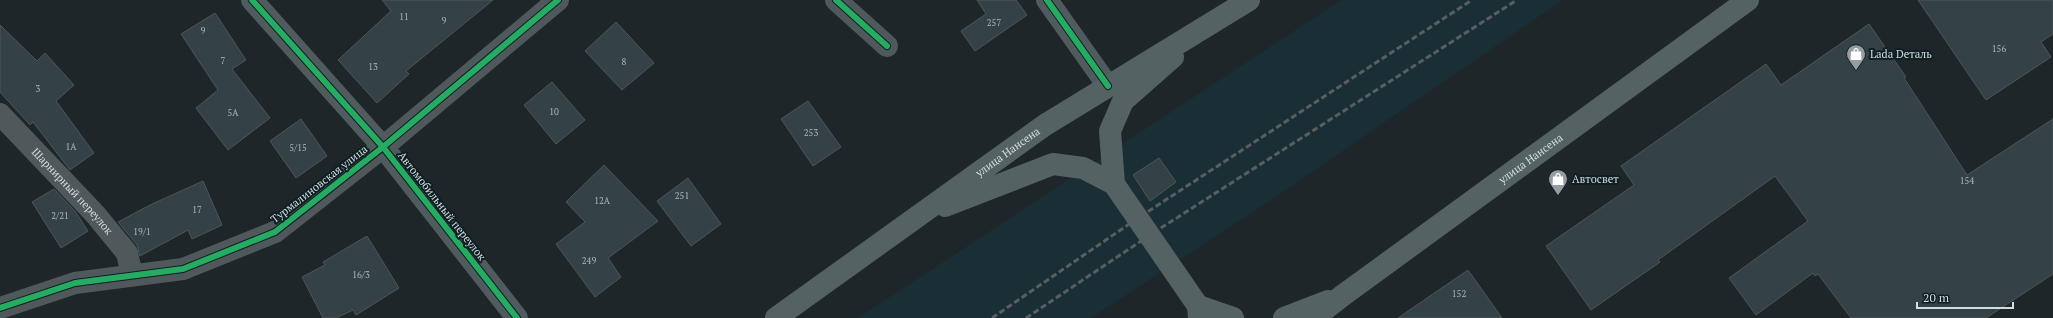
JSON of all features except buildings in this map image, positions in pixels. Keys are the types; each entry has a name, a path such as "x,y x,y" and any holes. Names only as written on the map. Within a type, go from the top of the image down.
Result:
{"main road":[{"name":"улица Нансена","path":"776,318 1045,125 1249,0"},
{"name":"улица Нансена","path":"1314,318 1748,0"},
{"path":"1114,184 1110,131 1123,101 1158,71 1202,29"},
{"path":"919,215 1053,164 1084,168 1114,184 1198,312 1233,318"},
{"path":"1284,318 1342,296"}],"street":[{"name":"Автомобильный переулок","path":"252,0 383,147 517,318"},
{"name":"Турмалиновская улица","path":"0,308 75,283 183,269 274,232 383,147 558,0"},
{"path":"836,0 887,46"},
{"path":"1047,0 1108,86"},
{"name":"Шарнирный переулок","path":"0,114 95,214 127,253 132,275"}],"shaded area":[{"path":"1341,0 1563,0 1274,198 1091,318 858,318"}],"railway":[{"path":"992,318 1138,218 1472,0"},
{"path":"1026,318 1150,235 1517,0"}],"cycle path":[{"path":"252,0 383,147 517,318"},
{"path":"0,308 75,283 183,269 275,232 383,147 558,0"},
{"path":"836,0 887,46"},
{"path":"1047,0 1108,86"}],"place":[{"name":"Lada Dеталь","path":"1856,71"},
{"name":"Автосвет","path":"1558,196"}]}
